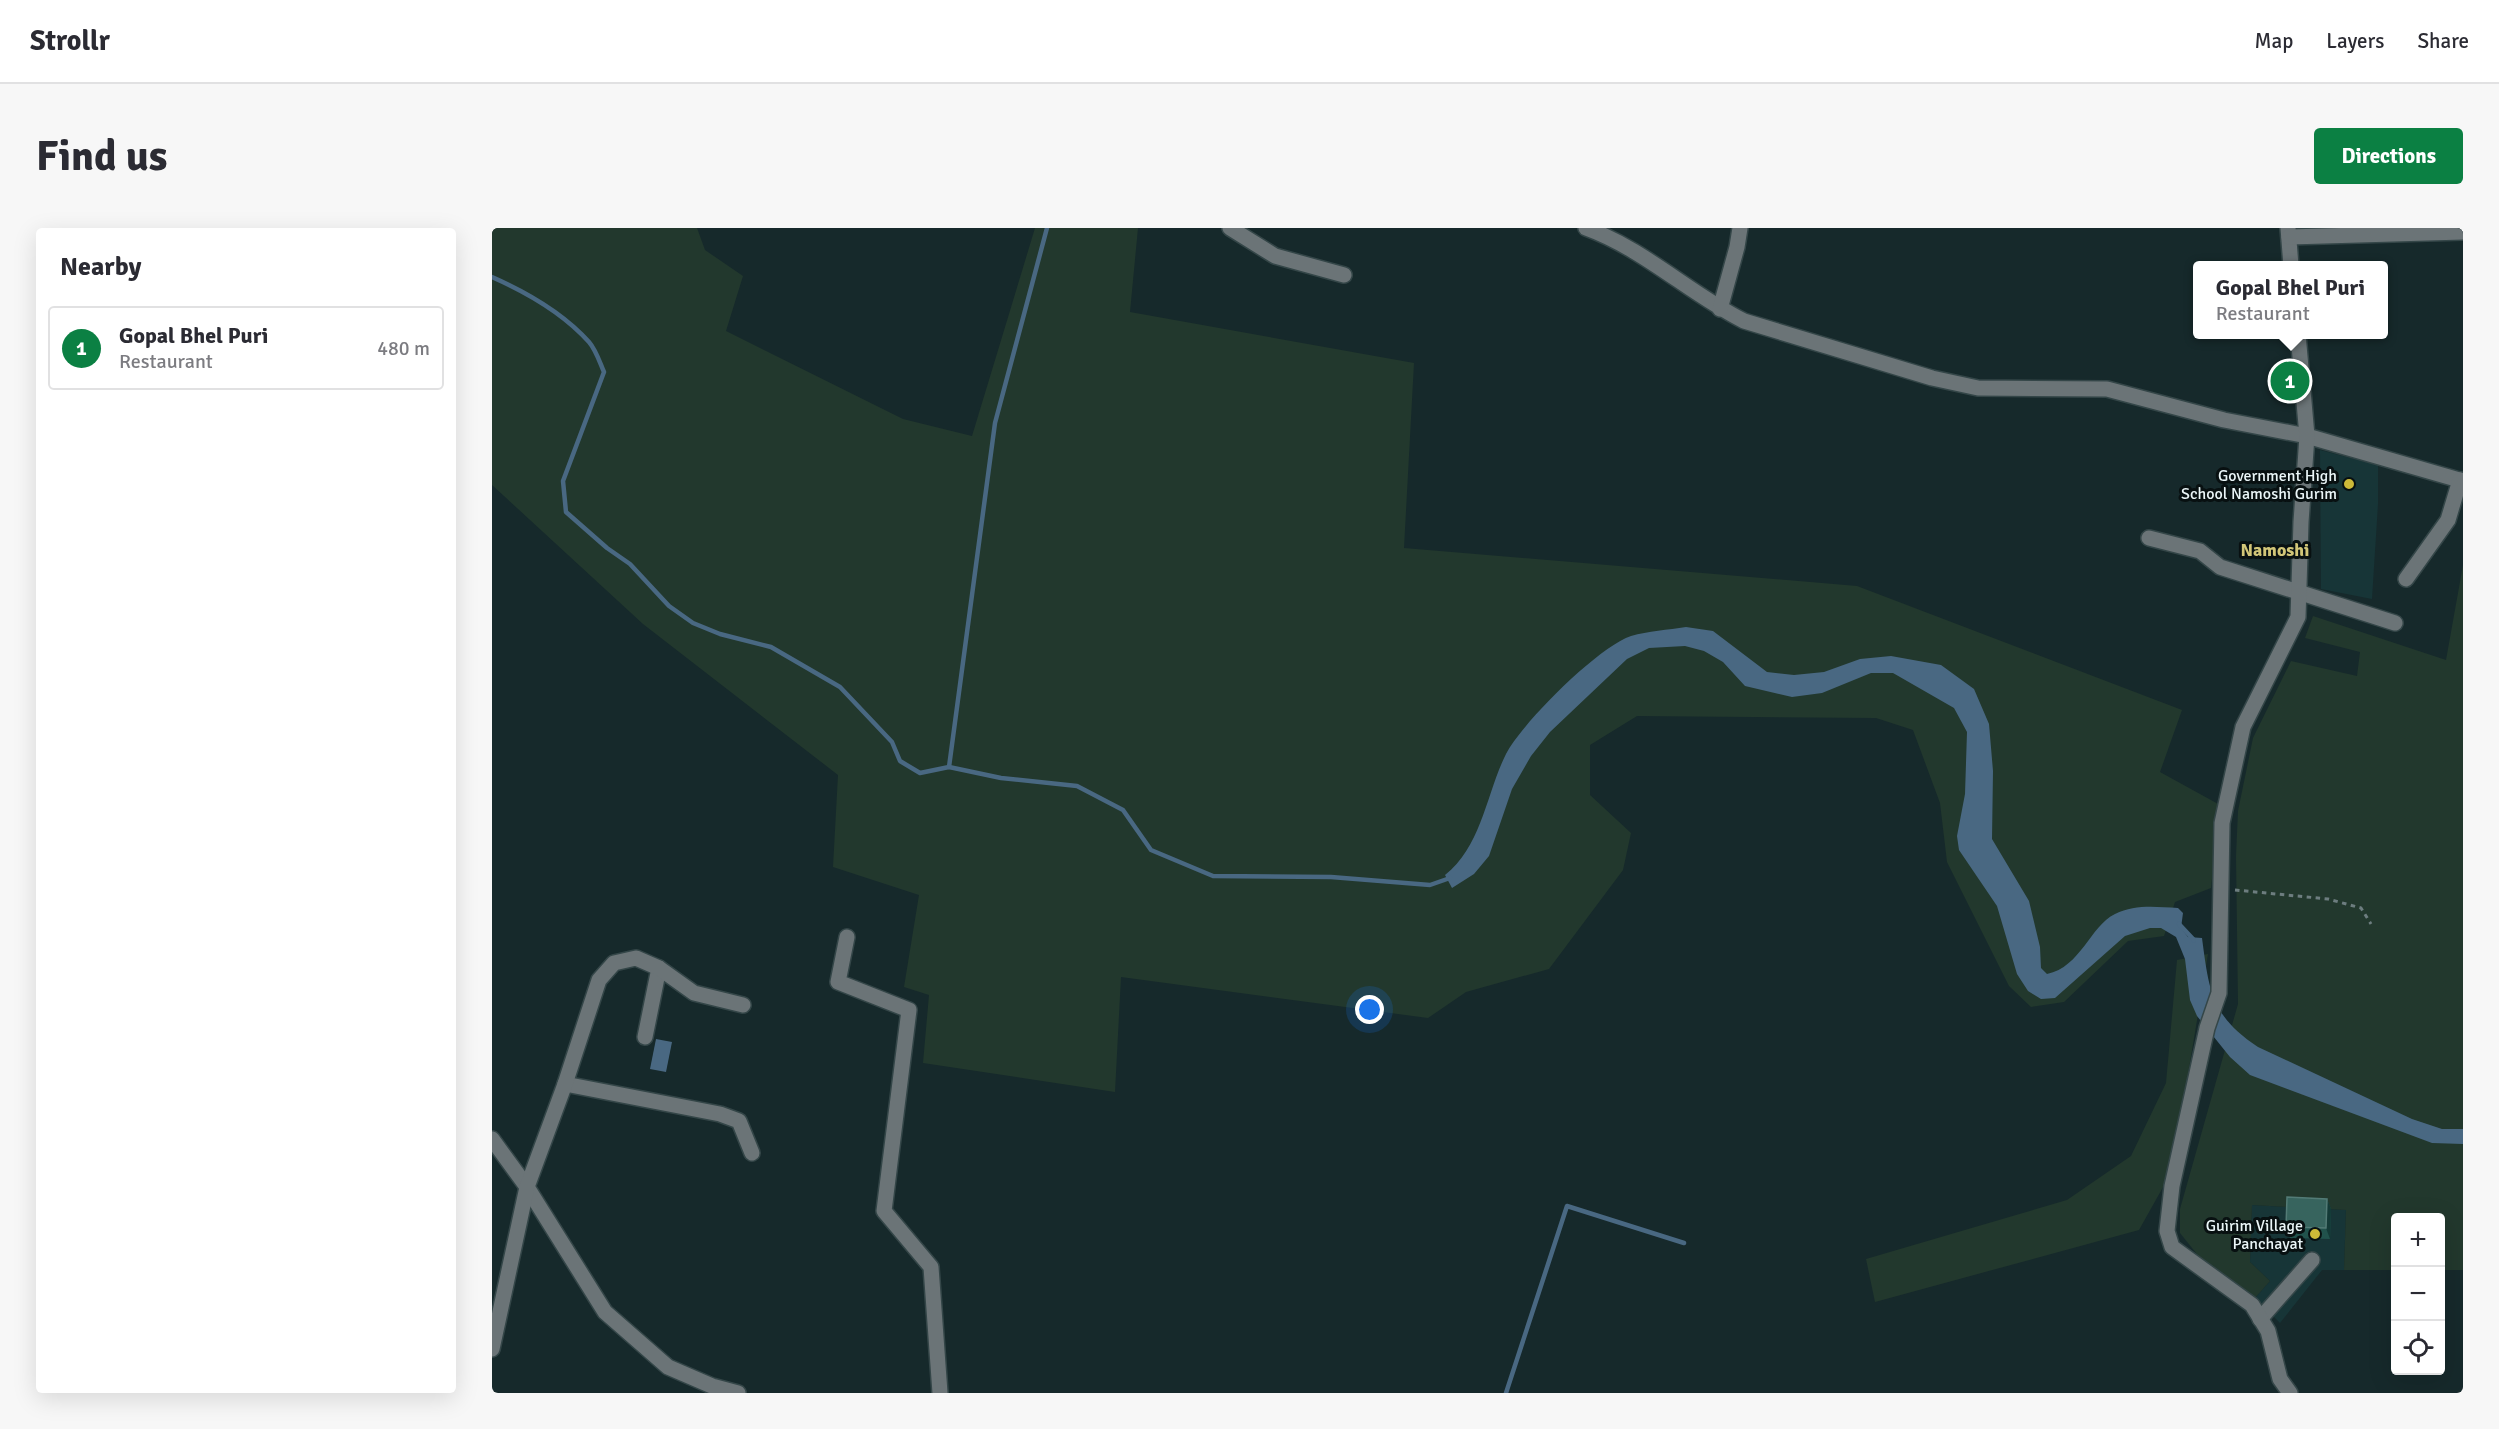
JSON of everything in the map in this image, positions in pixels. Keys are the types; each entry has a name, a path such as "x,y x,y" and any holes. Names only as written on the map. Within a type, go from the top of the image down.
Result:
{"street":[{"path":"1230,228 1275,256 1344,275"},
{"path":"1586,228 1609,236 1686,284 1720,309 1744,321 1955,383 1978,388 2107,389 2224,420 2307,436 2461,481 2448,520 2406,579"},
{"path":"1720,309 1740,228"},
{"path":"2291,261 2288,233 2463,232"},
{"path":"2290,1393 2280,1379 2268,1331 2252,1305 2172,1247 2167,1231 2172,1186 2207,1028 2219,993 2223,823 2243,727 2298,617 2307,436 2298,339"},
{"path":"2149,538 2200,551 2220,567 2395,623"},
{"path":"847,937 838,982 909,1010 884,1211 931,1267 940,1393"},
{"path":"492,1349 526,1187 565,1084 599,980 614,963 636,958 659,968 694,993 743,1005"},
{"path":"645,1036 659,968"},
{"path":"565,1084 720,1114 738,1121 752,1153"},
{"path":"492,1139 526,1187 605,1312 668,1367 711,1389 738,1393"},
{"path":"2260,1319 2312,1260"}],"path":[{"path":"2221,889 2328,899 2361,908 2371,924"}],"shaded area":[{"path":"2320,450 2378,465 2372,599 2321,589"},
{"path":"1686,627 1713,631 1767,672 1794,675 1824,672 1860,659 1891,656 1941,665 1974,689 1989,724 1993,771 1992,839 2029,901 2040,947 2041,968 2047,974 2059,970 2068,963 2099,927 2115,914 2138,907 2178,908 2183,913 2181,928 2188,937 2202,938 2210,987 2221,1013 2242,1036 2258,1047 2412,1119 2442,1129 2463,1129 2463,1144 2432,1143 2250,1075 2230,1057 2197,1016 2190,1000 2185,959 2176,937 2161,928 2150,928 2125,936 2055,998 2041,999 2028,991 2017,974 1997,906 1959,850 1957,836 1965,794 1967,732 1954,708 1893,673 1871,673 1822,693 1792,697 1745,686 1723,662 1704,651 1685,646 1649,648 1627,659 1550,732 1531,756 1512,789 1489,856 1474,874 1452,888 1445,875 1457,863 1475,835 1506,754 1544,706 1581,670 1617,643 1638,634"},
{"path":"656,1039 672,1042 666,1072 650,1069"},
{"path":"2252,1205 2346,1210 2344,1270 2322,1270 2280,1323 2255,1298 2270,1281 2250,1262"}],"green space":[{"path":"492,228 697,228 705,250 743,276 726,331 903,419 972,436 1035,228 1138,228 1130,312 1414,363 1404,548 1857,586 2182,710 2160,772 2220,805 2211,888 2175,902 2164,936 2128,941 2064,1002 2031,1007 2009,986 1947,862 1940,803 1913,730 1876,718 1637,716 1590,745 1590,795 1631,833 1623,870 1549,969 1466,992 1428,1018 1121,977 1115,1092 923,1063 929,995 904,987 919,895 833,867 838,775 643,624 492,485"},
{"path":"2463,565 2463,1270 2445,1270 2445,1213 2391,1213 2391,1270 2344,1270 2346,1210 2252,1205 2250,1262 2270,1281 2255,1298 2204,1263 2180,1233 2180,1209 2238,1004 2236,856 2238,811 2253,738 2291,661 2357,676 2360,652 2305,638 2313,616 2446,660"},
{"path":"2208,954 2172,1171 2139,1230 1875,1302 1866,1259 2067,1200 2131,1156 2166,1083 2177,960"}],"building":[{"path":"2287,1197 2327,1199 2326,1228 2286,1227"}],"waterway":[{"path":"949,767 995,423 1047,228"},
{"path":"492,277 531,297 568,322 591,345 604,372 563,481 566,512 607,548 630,564 669,606 693,623 720,634 771,647 840,687 892,742 900,761 920,773 949,767 1001,778 1077,786 1123,810 1151,850 1213,876 1331,877 1430,885 1450,878"},
{"path":"2179,924 2194,940"},
{"path":"1506,1393 1567,1206 1684,1243"}],"place":[{"name":"Gopal Bhel Puri","path":"2290,381"},
{"name":"Government High School Namoshi Gurim","path":"2349,484"},
{"name":"Guirim Village Panchayat","path":"2315,1234"}],"district":[{"name":"Namoshi","path":"2275,550"}]}
